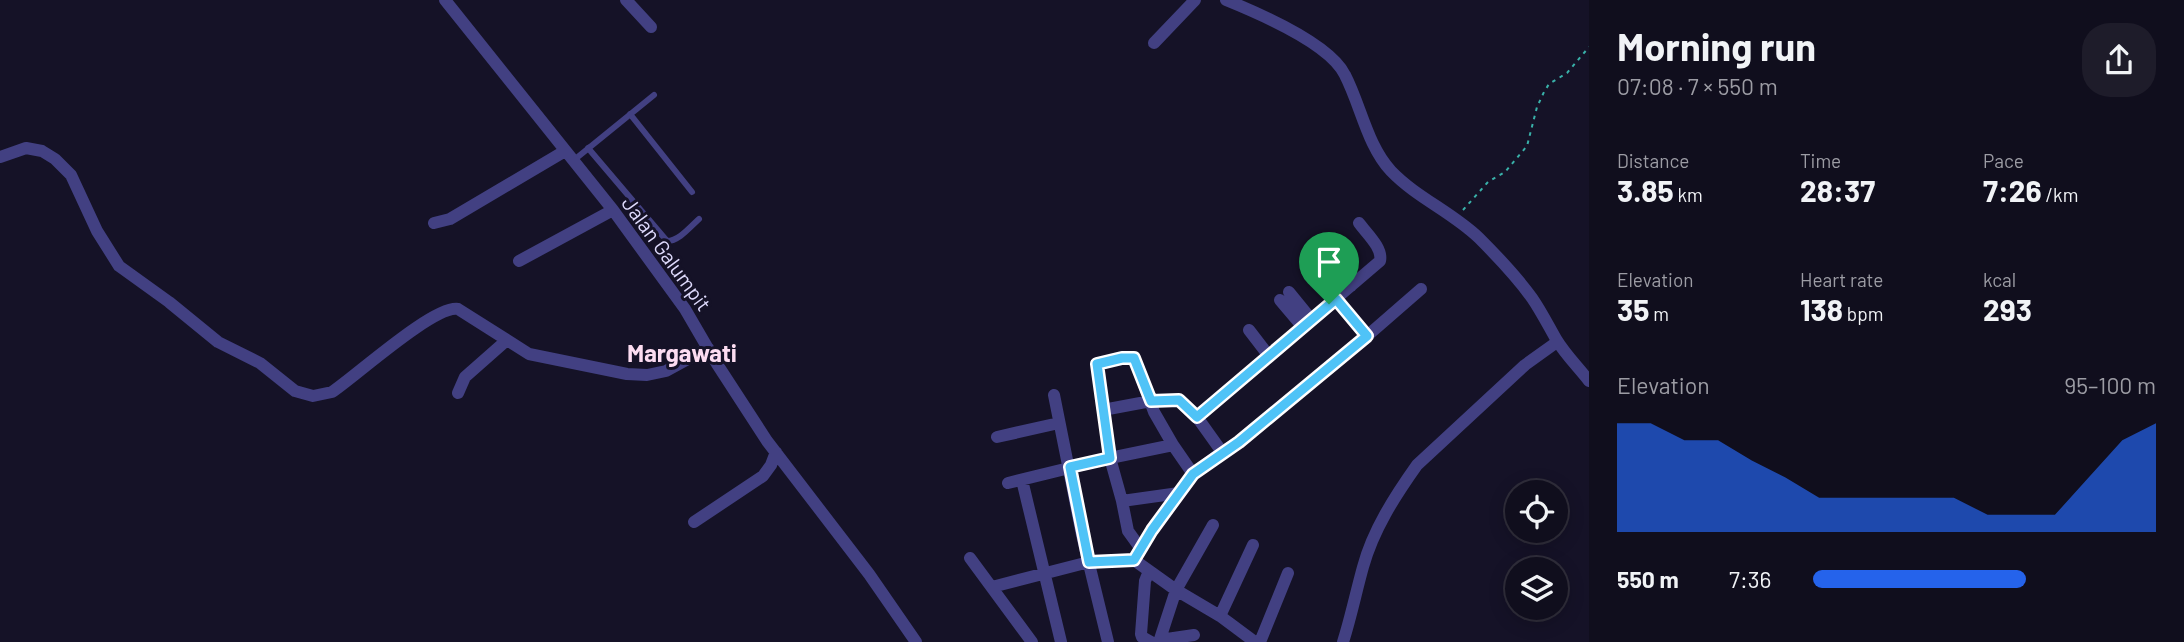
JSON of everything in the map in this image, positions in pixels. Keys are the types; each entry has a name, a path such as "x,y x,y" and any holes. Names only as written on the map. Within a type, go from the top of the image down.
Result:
{"street":[{"name":"Jalan Galumpit","path":"445,0 613,210 685,309 776,453 869,574 916,642"},
{"path":"626,0 651,27"},
{"path":"1226,0 1299,36 1323,50 1335,61 1344,73 1377,151 1386,164 1410,188 1455,218 1480,239 1531,296 1557,342 1589,380"},
{"path":"1154,43 1194,1"},
{"path":"0,157 18,149 31,148 42,151 65,166 102,239 119,266 218,342 260,363 295,391 313,396 332,392 427,321 450,308 458,309 529,354 627,374 647,375 666,371 708,348"},
{"path":"434,223 450,219 568,156"},
{"path":"519,261 613,210"},
{"path":"1197,417 1382,258 1379,248 1359,223"},
{"path":"1325,254 1351,286"},
{"path":"992,587 1089,562 1138,555 1193,474 1239,442 1420,289"},
{"path":"1284,296 1306,323"},
{"path":"1336,299 1367,336"},
{"path":"1249,330 1269,356"},
{"path":"458,393 465,377 507,340"},
{"path":"1343,642 1363,565 1375,535 1407,479 1417,465 1525,365 1557,342"},
{"path":"1193,474 1154,412 1135,360 1132,357 1122,358 1102,361 1096,365 1110,458 1128,531 1138,555 1149,571 1257,642 1288,573"},
{"path":"1054,395 1108,642"},
{"path":"1103,410 1151,401 1179,400 1197,417 1222,452"},
{"path":"997,437 1059,423"},
{"path":"1008,483 1173,445"},
{"path":"694,522 763,476 776,453"},
{"path":"1022,480 1061,642"},
{"path":"1122,501 1179,493"},
{"path":"1157,641 1176,590 1213,525"},
{"path":"1220,616 1253,545"},
{"path":"970,558 1032,642"},
{"path":"1149,571 1145,581 1142,637 1157,641 1194,635"}],"lane":[{"path":"568,156 588,148 654,95"},
{"path":"630,114 692,192"},
{"path":"588,148 667,241 671,242 699,219"}],"path":[{"path":"1455,218 1486,184 1505,172 1527,146 1537,107 1549,84 1567,73 1589,47"}],"district":[{"name":"Margawati","path":"682,354"}],"route":[{"path":"1336,299 1367,336 1239,442 1193,474 1152,530 1134,560 1089,562 1070,467 1110,458 1097,364 1102,361 1134,358 1151,401 1179,400 1197,417 1329,304 1336,299"}]}
